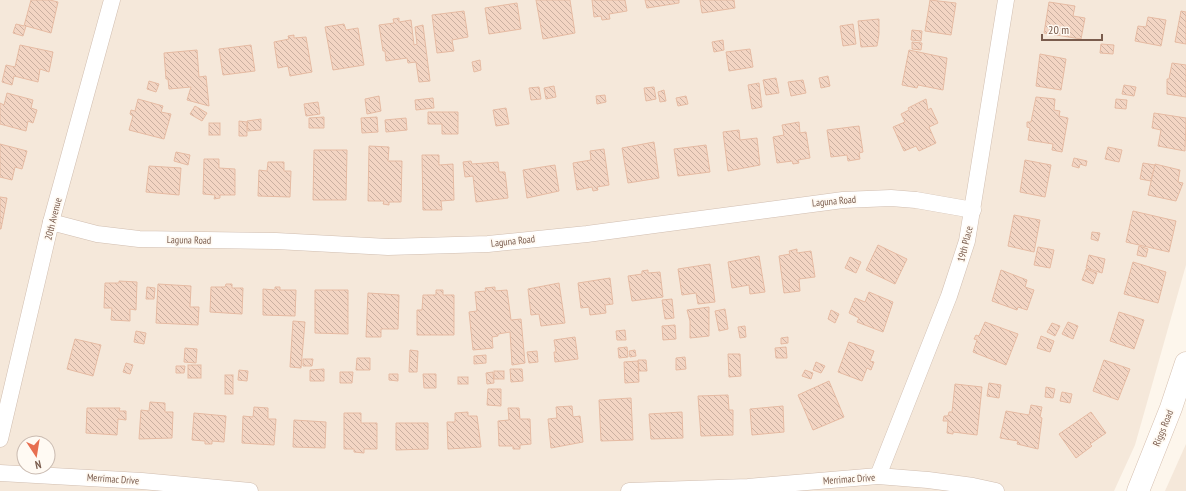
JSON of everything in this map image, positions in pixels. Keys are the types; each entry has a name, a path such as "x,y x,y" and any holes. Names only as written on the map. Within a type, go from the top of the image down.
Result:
{"main road":[{"name":"Riggs Road","path":"1138,491 1171,408 1186,363"}],"street":[{"name":"20th Avenue","path":"0,439 52,222 112,0"},
{"name":"19th Place","path":"878,476 960,264 973,210 1006,0"},
{"name":"Laguna Road","path":"52,222 97,234 139,239 276,241 388,247 488,244 587,234 843,200 891,198 916,200 973,210"},
{"name":"Merrimac Drive","path":"0,473 142,481 250,491"},
{"name":"Merrimac Drive","path":"629,491 748,487 878,476 928,480 974,486 996,491"}],"shaded area":[{"path":"0,0 1186,0 1186,265 1135,445 1114,491 0,491"},
{"path":"1186,444 1186,491 1165,491"}],"building":[{"path":"31,0 50,0 58,2 51,33 26,26 23,36 13,33 16,24 24,26"},
{"path":"536,0 570,0 575,33 543,39"},
{"path":"592,0 625,0 627,11 609,14 610,19 602,20 601,16 594,17"},
{"path":"645,0 679,0 679,3 647,8"},
{"path":"700,0 734,0 735,8 702,13"},
{"path":"930,0 956,3 951,35 925,31"},
{"path":"1049,2 1075,6 1073,16 1085,18 1081,39 1044,33"},
{"path":"517,3 521,29 489,34 485,8"},
{"path":"464,11 468,37 452,40 454,51 437,53 432,15"},
{"path":"1181,11 1186,12 1186,44 1175,42"},
{"path":"1148,17 1166,20 1161,46 1135,41 1138,26 1146,27"},
{"path":"399,18 399,22 411,20 414,45 417,44 415,27 423,25 430,81 419,82 416,62 408,63 407,58 386,61 379,25 394,23 393,19"},
{"path":"879,19 877,46 861,47 858,21"},
{"path":"344,24 346,30 358,28 364,65 333,70 325,27"},
{"path":"853,24 856,44 843,46 840,26"},
{"path":"912,30 922,31 921,41 911,40"},
{"path":"294,35 294,38 306,37 312,72 290,76 288,66 278,68 274,42 289,39 288,36"},
{"path":"723,40 724,50 714,52 712,42"},
{"path":"912,42 922,43 921,50 912,49"},
{"path":"1101,44 1114,45 1113,54 1100,53"},
{"path":"20,45 53,52 49,72 40,69 38,82 14,76 12,85 2,82 6,65 15,67"},
{"path":"251,45 255,71 223,75 219,49"},
{"path":"750,49 753,67 729,71 726,52"},
{"path":"197,50 199,77 206,76 209,106 187,100 191,87 169,89 168,79 166,79 164,53"},
{"path":"909,50 947,58 943,90 918,85 917,88 902,85"},
{"path":"1040,54 1066,59 1061,90 1036,86"},
{"path":"480,60 481,70 474,72 472,62"},
{"path":"1172,63 1186,65 1186,97 1167,94 1167,79 1169,79"},
{"path":"828,76 830,86 821,88 819,78"},
{"path":"776,78 779,93 766,95 763,80"},
{"path":"803,80 806,93 791,96 788,82"},
{"path":"149,81 159,84 156,92 147,89"},
{"path":"759,83 762,107 752,109 748,85"},
{"path":"1124,85 1136,87 1134,96 1122,94"},
{"path":"554,86 556,97 546,99 544,88"},
{"path":"539,87 541,99 531,100 529,88"},
{"path":"654,87 656,99 646,101 644,88"},
{"path":"664,90 666,101 660,102 658,92"},
{"path":"7,93 33,100 31,108 37,110 33,123 28,121 26,131 0,124 0,103 4,105"},
{"path":"605,95 606,102 597,104 596,96"},
{"path":"379,96 381,111 367,114 365,99"},
{"path":"686,96 688,104 678,106 676,98"},
{"path":"1036,97 1055,99 1054,110 1060,111 1059,116 1068,118 1062,152 1052,150 1053,144 1028,140 1030,128 1027,127 1027,122 1031,122"},
{"path":"433,98 434,108 416,110 415,100"},
{"path":"138,99 163,106 161,112 171,114 164,139 129,130 133,116 130,114 131,110 135,111"},
{"path":"926,99 928,110 931,108 938,123 929,127 936,143 919,151 916,146 904,151 893,127 905,122 901,114 909,110 908,108"},
{"path":"1116,99 1127,100 1126,109 1115,108"},
{"path":"318,102 320,114 306,116 304,104"},
{"path":"195,106 207,113 202,121 190,114"},
{"path":"506,108 509,124 496,126 493,110"},
{"path":"428,112 458,112 458,134 442,134 442,124 428,124"},
{"path":"1154,113 1186,118 1185,151 1158,146 1161,130 1152,128"},
{"path":"324,117 324,128 309,128 309,118"},
{"path":"377,117 378,132 362,133 361,118"},
{"path":"406,118 407,130 386,132 385,120"},
{"path":"261,119 261,130 248,131 247,121"},
{"path":"239,121 247,122 247,136 239,136"},
{"path":"799,122 800,133 806,132 810,158 798,160 799,163 793,164 792,161 777,163 773,137 784,135 782,125"},
{"path":"209,123 220,123 220,135 209,135"},
{"path":"859,126 863,152 859,153 860,159 848,161 847,155 831,157 827,130"},
{"path":"739,130 740,140 757,138 760,165 728,171 723,132"},
{"path":"654,142 659,178 628,183 622,148"},
{"path":"0,144 27,151 22,169 15,167 12,180 0,177"},
{"path":"706,145 710,172 678,176 674,149"},
{"path":"369,146 389,147 388,161 402,161 401,202 389,202 389,205 383,204 384,201 368,201"},
{"path":"1108,147 1122,150 1119,162 1105,159"},
{"path":"604,149 609,185 597,187 598,190 593,191 592,187 577,190 573,163 591,160 590,151"},
{"path":"314,150 347,150 346,200 313,200"},
{"path":"176,152 190,155 188,165 174,161"},
{"path":"422,155 439,155 439,165 453,164 454,200 441,201 442,210 423,210"},
{"path":"1074,158 1087,161 1086,166 1080,164 1079,168 1072,166"},
{"path":"204,159 219,159 219,168 235,169 235,195 220,195 220,198 214,199 215,195 203,194"},
{"path":"1025,160 1051,165 1045,197 1020,192"},
{"path":"471,161 472,164 498,162 499,172 505,172 508,198 476,202 473,176 465,177 463,162"},
{"path":"268,162 284,162 284,171 291,171 290,197 258,196 259,170 267,171"},
{"path":"1143,163 1155,165 1151,181 1140,179"},
{"path":"1155,164 1180,170 1178,182 1183,183 1176,201 1148,195"},
{"path":"555,165 559,191 527,198 523,170"},
{"path":"149,166 181,168 179,195 146,192"},
{"path":"0,197 7,198 1,229 0,229"},
{"path":"1133,211 1176,221 1169,252 1126,242"},
{"path":"1014,215 1040,220 1034,252 1008,246"},
{"path":"1092,232 1100,233 1098,241 1091,239"},
{"path":"878,245 907,259 895,284 866,270"},
{"path":"1139,246 1148,249 1146,257 1137,255"},
{"path":"1038,247 1054,250 1050,268 1034,265"},
{"path":"797,249 797,253 811,251 815,277 799,279 800,291 784,293 779,256 790,254 789,251"},
{"path":"1089,255 1105,259 1102,273 1086,268"},
{"path":"759,256 765,292 750,294 749,285 732,288 728,262"},
{"path":"850,257 861,262 856,273 845,268"},
{"path":"1133,262 1166,272 1158,303 1124,294"},
{"path":"710,264 715,302 698,304 696,293 682,295 678,269"},
{"path":"1086,269 1097,273 1093,284 1082,280"},
{"path":"648,270 648,273 660,272 663,297 632,301 628,276 642,274 642,271"},
{"path":"1001,270 1027,280 1025,287 1034,290 1027,310 1018,307 1017,310 992,301"},
{"path":"610,278 613,304 605,305 606,313 590,315 589,307 581,308 578,283"},
{"path":"119,281 137,282 136,310 130,309 130,321 111,320 112,308 104,308 105,283 119,283"},
{"path":"559,283 565,323 541,326 539,314 531,315 528,289"},
{"path":"158,284 191,286 190,307 199,307 198,325 156,323"},
{"path":"226,284 232,284 232,288 243,288 242,314 210,312 211,287 225,287"},
{"path":"147,287 155,288 154,299 146,299"},
{"path":"275,287 280,287 280,290 296,290 295,316 263,315 263,289 275,290"},
{"path":"495,287 495,291 507,290 511,320 521,319 525,363 512,365 510,332 498,334 498,336 492,337 493,348 473,350 469,312 477,311 475,292 486,291 485,288"},
{"path":"315,290 348,290 348,334 315,333"},
{"path":"436,290 443,290 443,295 454,295 454,335 417,335 417,310 422,310 423,295 436,295"},
{"path":"869,292 893,302 883,332 857,322 859,318 849,313 855,298 865,302"},
{"path":"368,293 399,295 398,329 381,329 381,337 366,337"},
{"path":"672,299 674,318 665,319 662,300"},
{"path":"709,307 709,336 690,338 690,321 687,310"},
{"path":"725,309 728,329 719,331 715,311"},
{"path":"831,310 839,314 835,323 828,319"},
{"path":"1119,312 1144,320 1134,349 1110,341"},
{"path":"293,321 305,322 301,368 290,367"},
{"path":"985,322 1018,334 1006,365 973,352 977,340 974,339 976,335 979,336"},
{"path":"1068,322 1078,326 1073,339 1062,334"},
{"path":"1052,323 1060,326 1055,336 1047,332"},
{"path":"675,325 676,339 663,340 662,326"},
{"path":"745,326 746,337 740,338 738,327"},
{"path":"625,330 626,340 617,340 616,331"},
{"path":"136,331 146,333 144,344 134,342"},
{"path":"1041,336 1054,341 1050,352 1037,348"},
{"path":"575,337 578,359 555,362 554,352 556,352 554,340"},
{"path":"788,337 788,343 781,344 781,338"},
{"path":"75,339 101,345 93,376 67,369"},
{"path":"849,342 874,351 870,361 874,362 871,370 867,368 862,381 838,372"},
{"path":"627,347 628,357 619,358 618,348"},
{"path":"786,347 787,358 776,358 775,348"},
{"path":"185,348 197,349 196,363 184,362"},
{"path":"410,350 418,351 417,372 409,372"},
{"path":"635,350 636,356 630,357 629,351"},
{"path":"537,351 538,362 529,363 527,352"},
{"path":"728,354 740,354 741,376 729,377"},
{"path":"486,355 486,363 474,364 474,356"},
{"path":"685,357 686,369 676,370 676,358"},
{"path":"357,358 370,358 370,370 356,370"},
{"path":"303,359 313,359 312,366 303,366"},
{"path":"638,360 646,360 647,371 639,371"},
{"path":"1104,360 1130,369 1118,400 1093,391"},
{"path":"638,361 639,382 625,383 624,362"},
{"path":"816,362 825,366 821,373 813,370"},
{"path":"126,363 133,365 130,374 123,372"},
{"path":"188,365 201,365 201,378 188,378"},
{"path":"176,366 185,366 184,373 176,373"},
{"path":"324,369 324,381 310,381 310,370"},
{"path":"510,369 522,369 523,381 511,382"},
{"path":"239,370 248,371 247,381 238,380"},
{"path":"805,370 813,373 811,379 802,376"},
{"path":"494,371 504,371 504,379 494,379"},
{"path":"340,372 353,372 352,383 340,383"},
{"path":"493,372 494,383 487,384 486,373"},
{"path":"389,374 398,374 398,381 389,380"},
{"path":"423,374 436,374 436,388 424,388"},
{"path":"225,375 233,375 233,394 225,394"},
{"path":"458,377 468,377 468,384 458,384"},
{"path":"829,381 844,417 813,430 798,395"},
{"path":"989,383 1001,385 999,398 987,396"},
{"path":"955,384 982,387 977,435 953,432 953,434 947,433 948,421 943,421 944,416 948,416 949,412 952,412"},
{"path":"1046,387 1055,389 1053,398 1045,397"},
{"path":"488,389 501,389 501,406 487,405"},
{"path":"1062,392 1072,394 1070,403 1060,401"},
{"path":"728,395 729,410 733,410 733,435 701,436 698,396"},
{"path":"631,398 633,440 601,441 599,400"},
{"path":"150,402 165,403 165,412 173,412 172,438 139,439 141,410 149,411"},
{"path":"1031,405 1042,407 1038,449 1017,444 1018,441 1000,438 1006,411 1029,415"},
{"path":"572,406 573,417 580,416 583,442 551,448 548,419 557,418 556,407"},
{"path":"783,406 784,432 752,435 750,409"},
{"path":"254,407 268,408 268,419 276,419 274,445 242,443 243,416 253,417"},
{"path":"87,408 120,408 119,411 126,411 126,420 118,419 117,435 86,433"},
{"path":"508,408 519,408 520,419 530,419 531,444 520,445 520,449 513,449 513,446 499,446 498,421 509,420"},
{"path":"468,412 468,416 477,416 481,447 448,449 447,422 455,422 455,413"},
{"path":"682,412 683,438 651,439 649,414"},
{"path":"1091,412 1106,433 1090,444 1092,446 1076,458 1059,434"},
{"path":"194,413 226,416 224,442 212,441 212,444 205,444 205,441 192,440"},
{"path":"344,413 361,413 361,423 377,423 377,449 364,449 364,453 354,452 354,449 344,449"},
{"path":"294,420 326,422 325,448 293,447"},
{"path":"396,423 428,423 428,449 396,450"}]}
